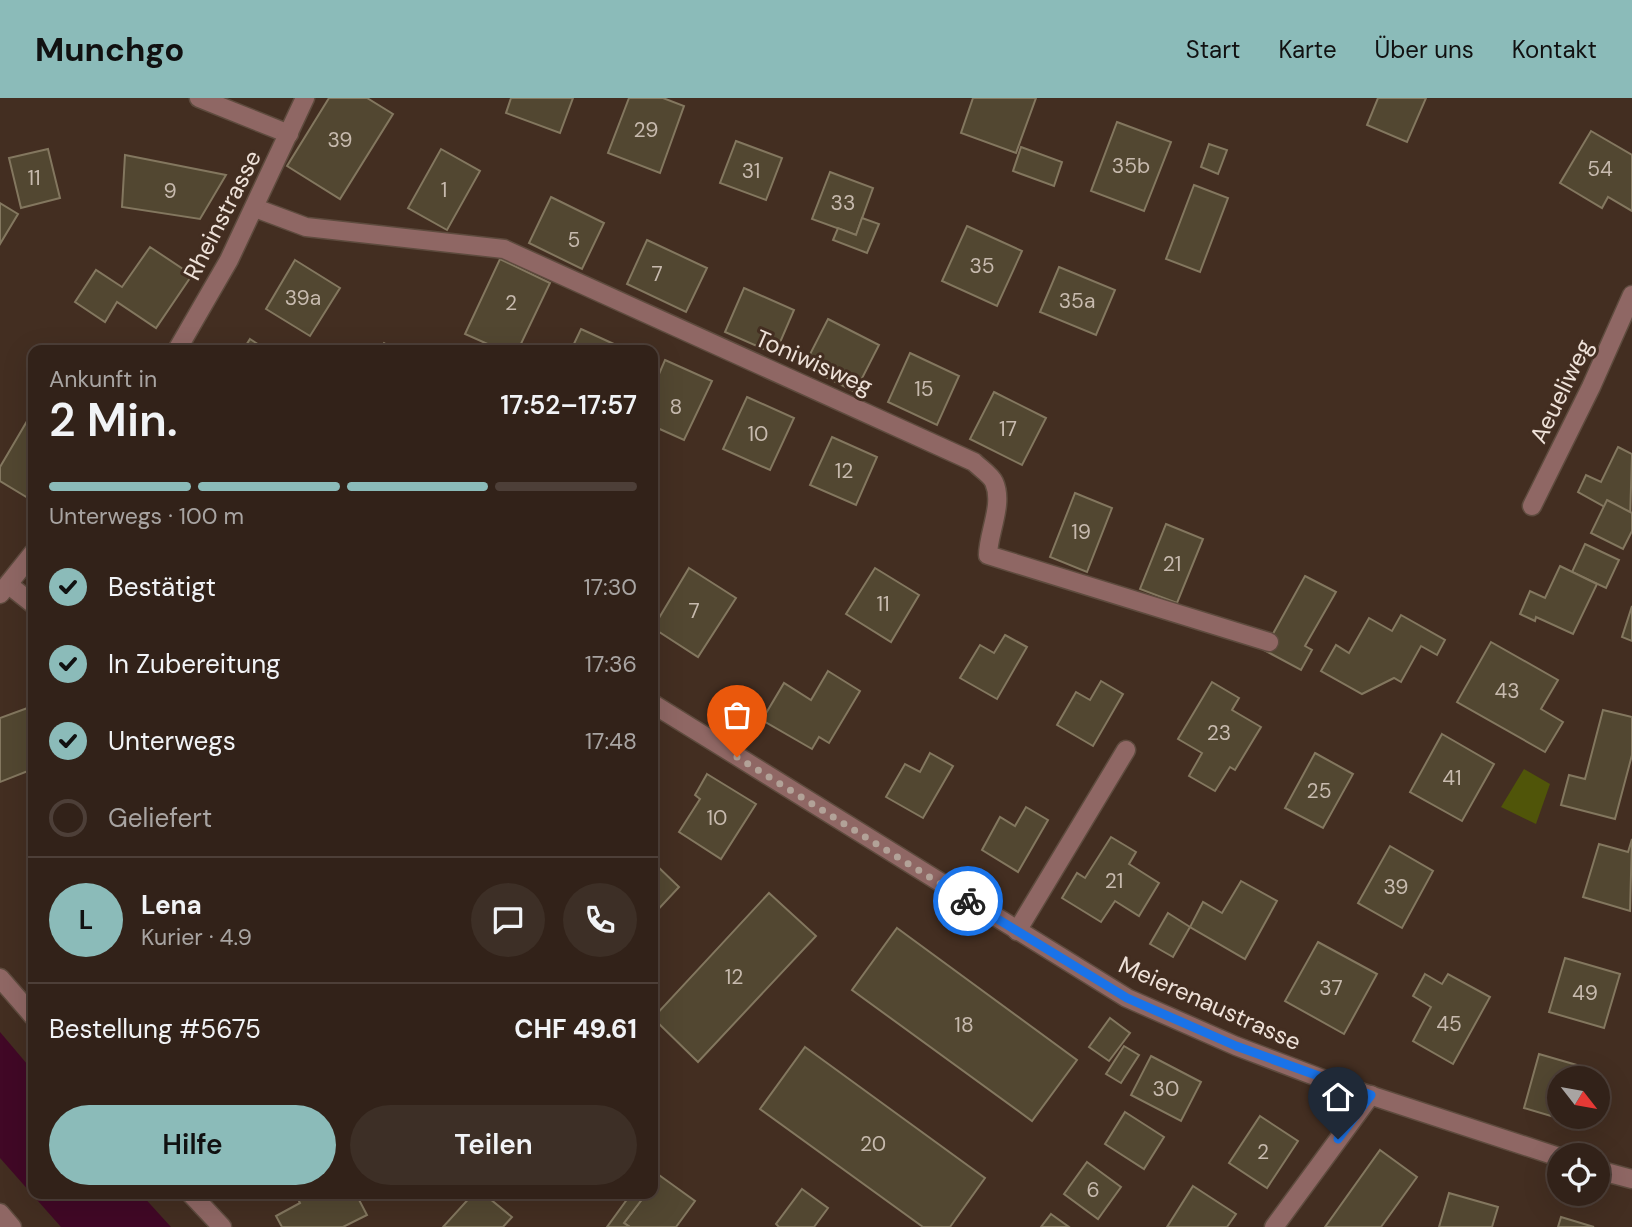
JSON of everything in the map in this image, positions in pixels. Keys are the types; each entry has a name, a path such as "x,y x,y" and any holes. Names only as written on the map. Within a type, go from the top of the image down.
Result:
{"street":[{"path":"199,98 289,134"},
{"name":"Rheinstrasse","path":"180,345 255,208 305,98"},
{"name":"Toniwisweg","path":"255,208 306,227 504,249 974,462 994,482 997,507 988,538 988,555 1269,642"},
{"name":"Aeueliweg","path":"1532,506 1632,295"},
{"path":"28,559 4,589 28,601"},
{"name":"Meierenaustrasse","path":"658,707 1127,998 1236,1046 1371,1095 1547,1153"},
{"path":"1017,931 1126,750"},
{"path":"0,978 28,1010"},
{"path":"1274,1227 1371,1095"},
{"path":"1610,1174 1632,1180"},
{"path":"196,1199 222,1227"},
{"path":"0,1213 12,1227"}],"shaded area":[{"path":"1524,769 1550,784 1536,824 1501,807"},
{"path":"0,1032 28,1065 28,1190 0,1158"},
{"path":"36,1199 146,1199 171,1227 61,1227"}],"building":[{"path":"329,98 367,98 393,114 340,199 287,166"},
{"path":"511,98 573,98 560,133 506,113"},
{"path":"629,98 663,98 684,106 660,173 608,153"},
{"path":"973,98 1036,98 1016,153 961,133"},
{"path":"1378,98 1426,98 1407,142 1367,125"},
{"path":"1117,122 1171,142 1144,211 1091,191"},
{"path":"1591,131 1632,155 1632,211 1608,197 1602,208 1560,183"},
{"path":"736,141 782,158 766,200 720,183"},
{"path":"1209,144 1227,150 1218,174 1201,167"},
{"path":"1021,147 1062,162 1054,186 1013,171"},
{"path":"48,149 60,198 21,208 9,158"},
{"path":"441,149 480,171 447,230 408,208"},
{"path":"125,155 226,175 200,219 122,207"},
{"path":"830,172 873,188 856,235 812,219"},
{"path":"1194,185 1228,198 1200,272 1166,259"},
{"path":"551,197 604,223 582,269 529,243"},
{"path":"0,203 18,214 0,244"},
{"path":"862,218 879,224 867,253 833,240 838,228 856,235"},
{"path":"967,226 1022,251 997,306 942,281"},
{"path":"647,240 707,268 686,312 627,284"},
{"path":"150,247 192,275 156,328 117,302 105,322 75,302 96,270 122,287"},
{"path":"500,259 550,283 520,345 490,345 465,334"},
{"path":"295,260 340,288 310,336 266,309"},
{"path":"1059,267 1115,290 1096,335 1040,312"},
{"path":"744,288 794,310 775,354 725,332"},
{"path":"828,319 879,345 855,392 804,366"},
{"path":"581,329 616,345 573,345"},
{"path":"250,339 259,345 246,345"},
{"path":"910,353 959,376 937,425 888,402"},
{"path":"665,360 712,381 684,440 658,428 658,376"},
{"path":"994,392 1046,418 1022,465 970,439"},
{"path":"747,397 794,418 770,470 723,449"},
{"path":"28,419 28,498 0,481 0,467"},
{"path":"832,437 877,457 856,505 810,485"},
{"path":"1618,447 1632,454 1630,521 1578,492 1586,475 1601,482"},
{"path":"1075,493 1112,508 1087,572 1050,557"},
{"path":"1607,500 1632,513 1632,531 1623,549 1591,533"},
{"path":"1166,524 1203,539 1177,603 1140,589"},
{"path":"1585,544 1619,560 1606,588 1572,572"},
{"path":"1560,566 1597,584 1573,634 1536,617 1535,621 1520,614 1530,591 1545,598"},
{"path":"689,568 736,598 698,657 658,631 658,620"},
{"path":"875,568 919,595 891,642 846,614"},
{"path":"1305,576 1336,592 1305,646 1312,650 1301,670 1264,650"},
{"path":"1632,606 1632,641 1622,637"},
{"path":"1401,615 1445,640 1437,655 1421,646 1401,682 1394,678 1362,694 1321,671 1336,645 1349,653 1369,618 1392,631"},
{"path":"1005,635 1027,647 997,699 960,678 980,645 994,653"},
{"path":"1491,642 1558,680 1541,709 1563,722 1545,752 1457,702"},
{"path":"828,671 860,691 829,743 819,737 812,749 762,720 784,683 811,700"},
{"path":"1101,681 1123,694 1093,746 1057,725 1076,692 1090,700"},
{"path":"1212,682 1239,698 1232,710 1261,727 1235,770 1230,767 1215,791 1189,776 1202,753 1178,739"},
{"path":"28,708 28,771 0,782 0,718"},
{"path":"1603,710 1632,717 1632,755 1615,819 1561,805 1569,775 1585,779"},
{"path":"1442,734 1494,764 1462,821 1410,792"},
{"path":"930,753 953,766 923,818 886,797 905,764 920,772"},
{"path":"1315,753 1353,774 1323,828 1285,808"},
{"path":"707,774 756,804 721,859 679,832 700,799 695,795"},
{"path":"1026,807 1048,820 1018,872 982,850 1000,817 1015,826"},
{"path":"1111,837 1136,852 1129,864 1159,883 1139,916 1115,901 1101,922 1062,898 1077,873 1085,878"},
{"path":"1632,839 1630,911 1583,897 1599,844 1628,852"},
{"path":"1390,846 1433,871 1402,928 1358,903"},
{"path":"658,867 679,887 658,910"},
{"path":"1241,881 1277,901 1245,959 1190,927 1203,902 1222,913"},
{"path":"769,893 816,936 698,1062 658,1023 658,1013"},
{"path":"1168,913 1190,927 1173,957 1150,944"},
{"path":"897,928 1077,1060 1032,1121 852,990"},
{"path":"1318,942 1377,974 1344,1034 1285,1001"},
{"path":"1565,958 1620,974 1604,1028 1549,1012"},
{"path":"1425,974 1442,984 1448,974 1490,997 1453,1064 1413,1041 1431,1007 1413,996"},
{"path":"1110,1018 1130,1033 1109,1061 1089,1047"},
{"path":"1124,1046 1139,1055 1121,1083 1106,1074"},
{"path":"805,1047 985,1178 950,1227 923,1227 760,1109"},
{"path":"1539,1054 1580,1066 1547,1066 1547,1115 1524,1108"},
{"path":"1151,1056 1201,1082 1181,1121 1131,1095"},
{"path":"1125,1112 1164,1137 1144,1169 1105,1144"},
{"path":"1260,1116 1298,1141 1267,1188 1229,1163"},
{"path":"1380,1150 1417,1177 1381,1227 1325,1227"},
{"path":"1087,1162 1121,1187 1098,1219 1064,1194"},
{"path":"658,1176 695,1201 676,1227 630,1227 624,1223 642,1199 658,1199"},
{"path":"1193,1186 1236,1214 1227,1227 1167,1227"},
{"path":"802,1189 828,1208 814,1227 779,1227 776,1224"},
{"path":"1449,1193 1498,1207 1492,1227 1439,1227"},
{"path":"298,1199 359,1199 367,1215 343,1227 282,1227 276,1216 300,1203"},
{"path":"468,1199 490,1199 512,1217 503,1227 443,1227"},
{"path":"627,1199 642,1199 624,1223 630,1227 607,1227"},
{"path":"1051,1214 1069,1227 1041,1227"},
{"path":"1561,1217 1594,1227 1558,1227"}],"way so far":[{"path":"737,757 968,901"}],"route":[{"path":"968,901 1127,998 1236,1046 1371,1095 1338,1139"}]}
